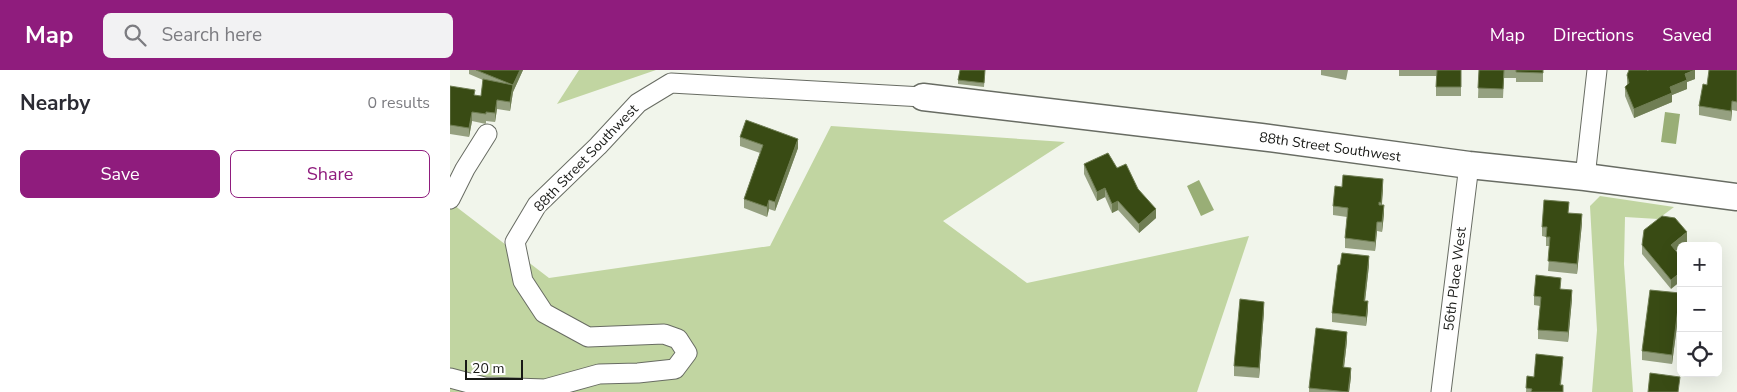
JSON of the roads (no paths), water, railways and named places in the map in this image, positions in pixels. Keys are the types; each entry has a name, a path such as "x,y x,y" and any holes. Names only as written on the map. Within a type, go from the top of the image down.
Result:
{"street":[{"path":"1584,177 1598,70"},
{"name":"88th Street Southwest","path":"542,390 599,374 638,374 675,369 687,353 678,339 664,334 588,337 544,313 522,281 515,242 537,205 598,146 638,103 672,83 923,97 1737,197"},
{"path":"450,199 465,169 487,134"},
{"name":"56th Place West","path":"1441,392 1469,165"},
{"path":"450,378 484,387 542,390"}]}
